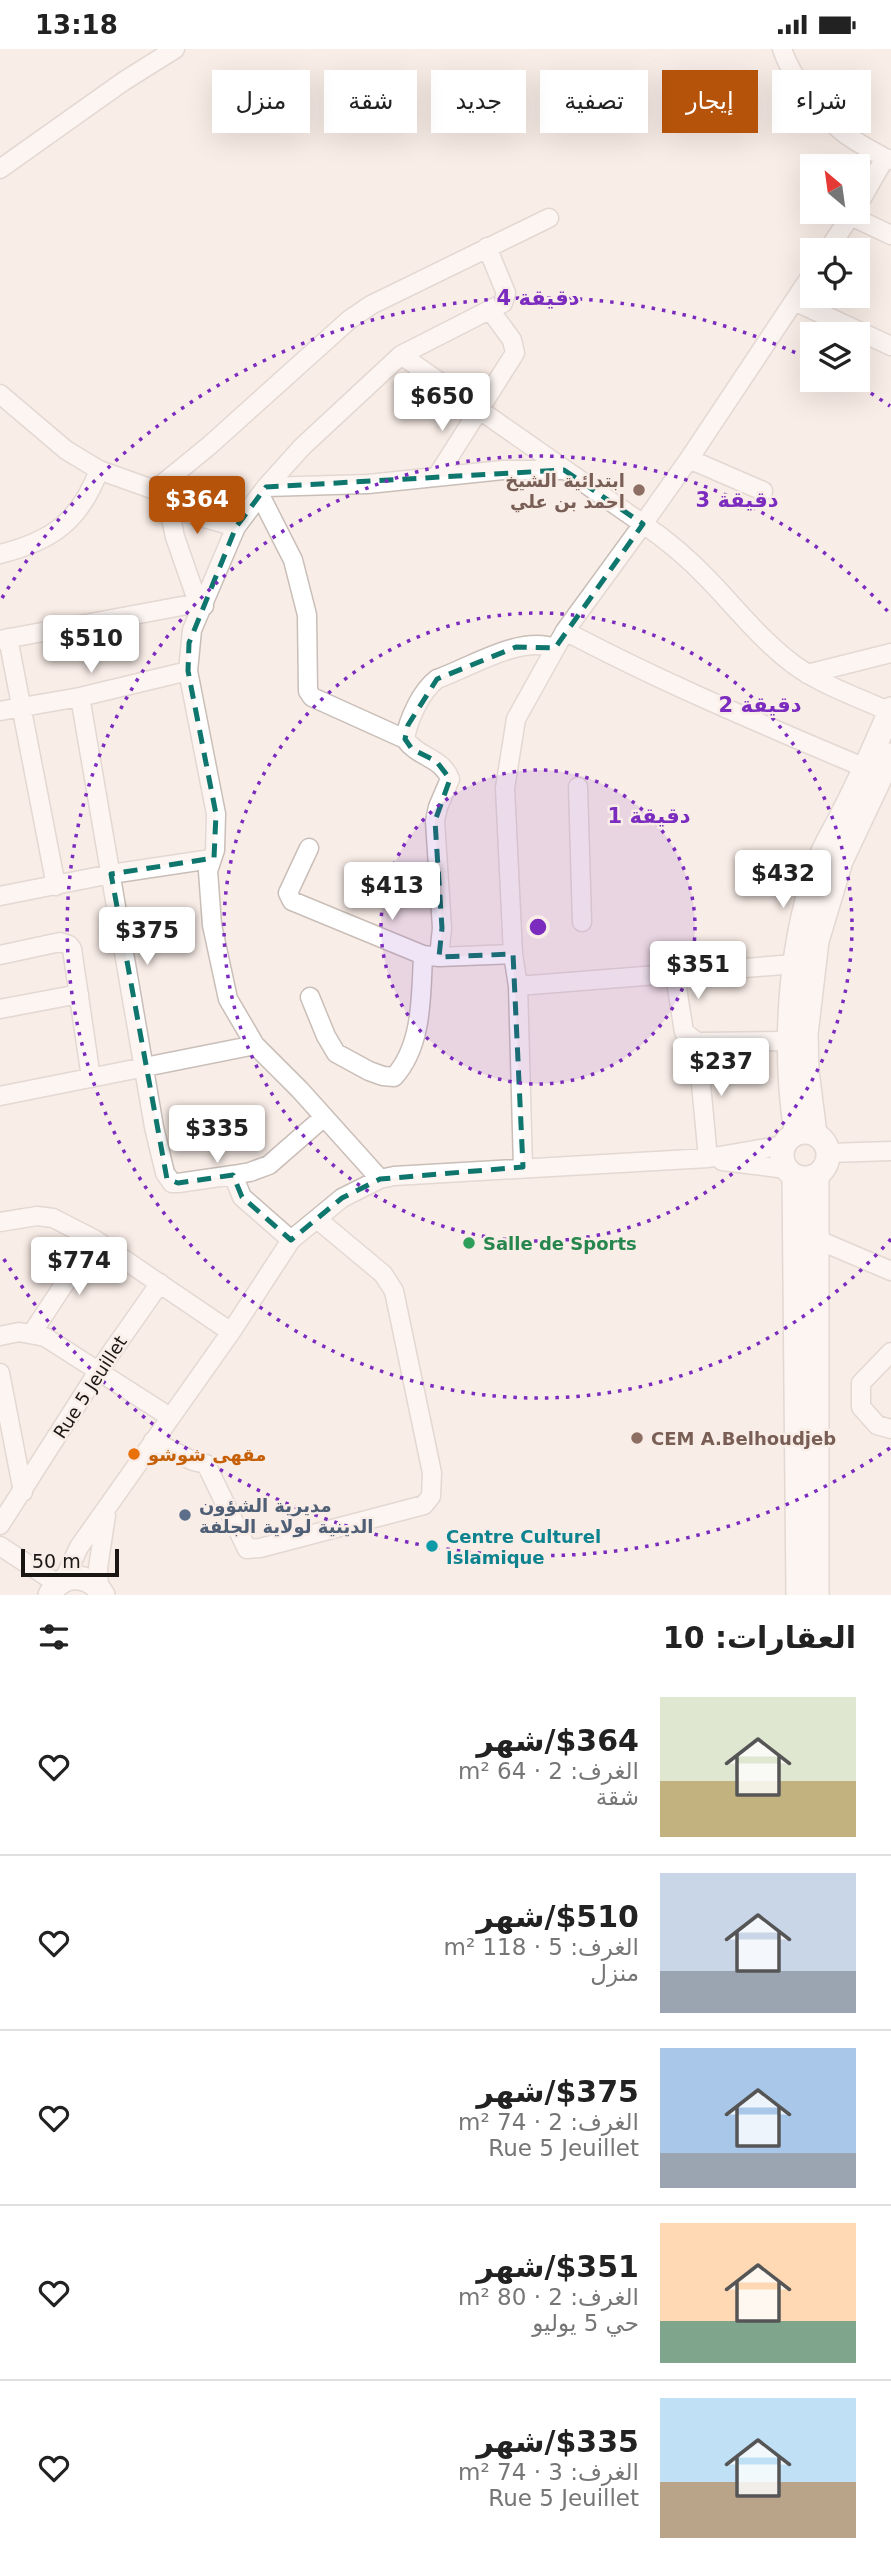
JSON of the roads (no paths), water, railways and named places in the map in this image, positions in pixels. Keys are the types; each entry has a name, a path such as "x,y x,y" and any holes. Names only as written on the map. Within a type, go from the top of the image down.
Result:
{"main road":[{"path":"798,1137 793,1111 790,1041 795,964 803,919 817,867 890,711"},
{"path":"799,1595 790,1172 782,1157 798,1137 807,1071 806,1034 817,941 841,861 891,755"},
{"path":"790,1172 810,1178 817,1175 826,1166 829,1153 825,1142 798,1137"},
{"path":"817,1175 817,1595"},
{"path":"57,1586 83,1577 102,1593"}],"street":[{"path":"0,169 124,81 175,49"},
{"path":"782,49 786,61 813,102 840,130 888,159 870,187"},
{"path":"155,489 210,445 349,320 371,305 549,218"},
{"path":"870,221 891,235"},
{"path":"380,1179 300,1090 255,1045 228,999 219,965 208,884 208,871 215,850 216,814 188,671 192,630 236,527 263,491 329,419 401,355 503,303 506,293 487,247"},
{"path":"523,1167 518,986 513,954 505,788 516,719 565,631 689,459 800,292"},
{"path":"794,301 891,346"},
{"path":"437,476 515,353 512,340 490,310"},
{"path":"401,355 666,540 706,577 769,643 807,674 890,711"},
{"path":"0,394 66,450 99,470 155,489 169,508 175,537 201,605"},
{"path":"689,459 763,491"},
{"path":"0,554 43,540 63,525 81,507 99,470"},
{"path":"263,491 368,484 503,470 564,470"},
{"path":"263,491 293,560 307,615 308,691 312,698 405,739 412,749 436,761 450,779 435,821 442,928 431,956 420,1020 404,1064 394,1077 369,1071 336,1053 310,997"},
{"path":"169,508 236,527"},
{"path":"56,885 4,639 201,605"},
{"path":"565,631 626,663 731,711 865,768"},
{"path":"405,739 408,725 430,684 437,679 516,647 546,645 555,648"},
{"path":"807,674 891,653"},
{"path":"0,711 80,697 188,671"},
{"path":"80,697 154,1127 167,1179 178,1183 233,1175 269,1165 324,1117"},
{"path":"578,787 582,922"},
{"path":"309,848 288,893 292,901 431,956 513,954"},
{"path":"0,896 111,874 211,859"},
{"path":"0,955 65,943 72,949 91,1078"},
{"path":"518,986 795,964"},
{"path":"675,975 684,1032 697,1042 790,1041"},
{"path":"0,1009 79,994"},
{"path":"697,1042 708,1158"},
{"path":"0,1095 255,1045"},
{"path":"0,1546 57,1586 79,1547 232,1332 291,1240 342,1198 380,1179 523,1167 708,1158 798,1137"},
{"path":"829,1153 891,1151"},
{"path":"708,1158 790,1172"},
{"path":"233,1175 242,1198 291,1240"},
{"path":"0,1222 37,1216 53,1218 94,1239 232,1332"},
{"path":"153,1441 193,1461 206,1464 247,1549 261,1548 424,1505 431,1496 432,1473 394,1291 383,1274 317,1219"},
{"path":"32,1333 94,1239"},
{"path":"816,1239 891,1271"},
{"name":"Rue 5 Jeuillet","path":"0,1525 99,1370 160,1283"},
{"path":"0,1336 19,1332 45,1337 170,1417"},
{"path":"891,1352 861,1383 860,1407 877,1425 891,1429"},
{"path":"0,1373 23,1492"},
{"path":"102,1593 102,1536 108,1508"}],"place":[{"name":"ابتدائية الشيخ احمد بن علي","path":"639,490"},
{"name":"Salle de Sports","path":"469,1243"},
{"name":"CEM A.Belhoudjeb","path":"637,1438"},
{"name":"مقهى شوشو","path":"134,1454"},
{"name":"مديرية الشؤون الدينية لولاية الجلفة","path":"185,1515"},
{"name":"Centre Culturel Islamique","path":"432,1546"}]}
